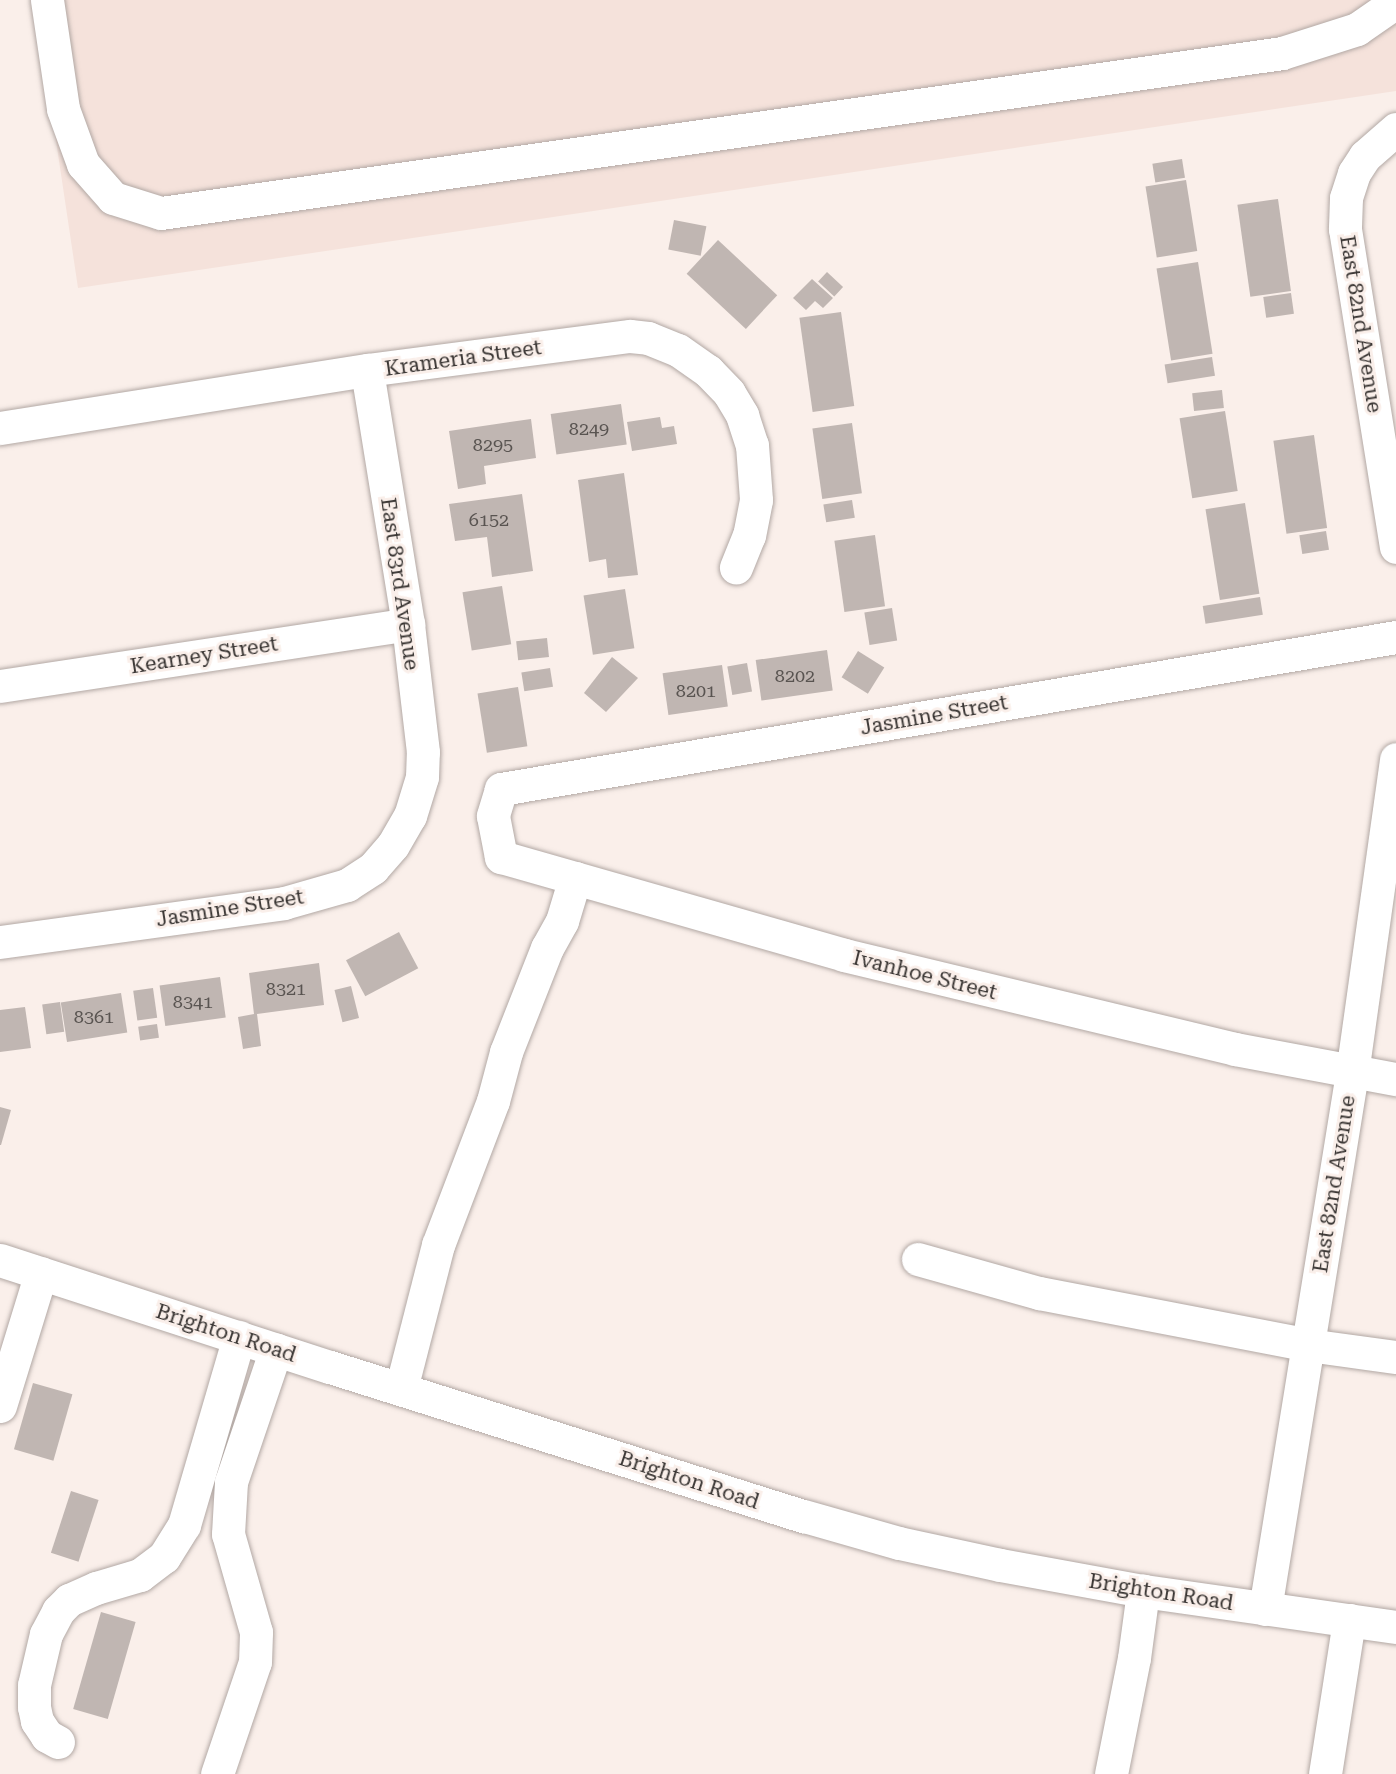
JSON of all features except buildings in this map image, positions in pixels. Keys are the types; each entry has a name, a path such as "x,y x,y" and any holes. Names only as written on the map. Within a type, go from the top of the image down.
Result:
{"street":[{"path":"47,0 63,109 83,164 113,198 161,213 1282,53 1357,29 1396,2"},
{"name":"East 82nd Avenue","path":"1396,129 1371,150 1354,173 1346,198 1345,229 1396,547"},
{"name":"Krameria Street","path":"0,428 367,370 630,336 648,338 678,350 708,371 729,393 742,415 752,446 756,500 750,535 736,567"},
{"name":"East 83rd Avenue","path":"367,370 408,624 423,752 422,777 416,799"},
{"name":"Kearney Street","path":"0,686 408,624"},
{"name":"Jasmine Street","path":"492,816 501,789 1396,637"},
{"name":"East 82nd Avenue","path":"1265,1609 1352,1073 1385,913 1396,759"},
{"name":"Jasmine Street","path":"0,942 284,903 347,885 373,868 393,845 410,816 416,799"},
{"name":"Ivanhoe Street","path":"492,816 501,857 855,958 1102,1018 1352,1073 1396,1079"},
{"path":"401,1389 438,1245 493,1101 506,1052 547,948 562,921 575,878"},
{"path":"918,1259 1039,1293 1308,1345 1396,1357"},
{"name":"Brighton Road","path":"0,1260 804,1516 899,1543 1000,1565 1143,1591 1396,1627"},
{"path":"0,1406 41,1273"},
{"path":"58,1742 47,1736 37,1721 34,1707 34,1685 46,1634 58,1611 69,1600 96,1588 140,1575 164,1557 184,1525 239,1337"},
{"path":"217,1774 255,1662 256,1632 228,1534 231,1482 276,1349"},
{"path":"1111,1774 1134,1658 1143,1591"},
{"path":"1325,1774 1349,1620"}],"shaded area":[{"path":"35,0 1396,0 1396,91 78,288"}]}
